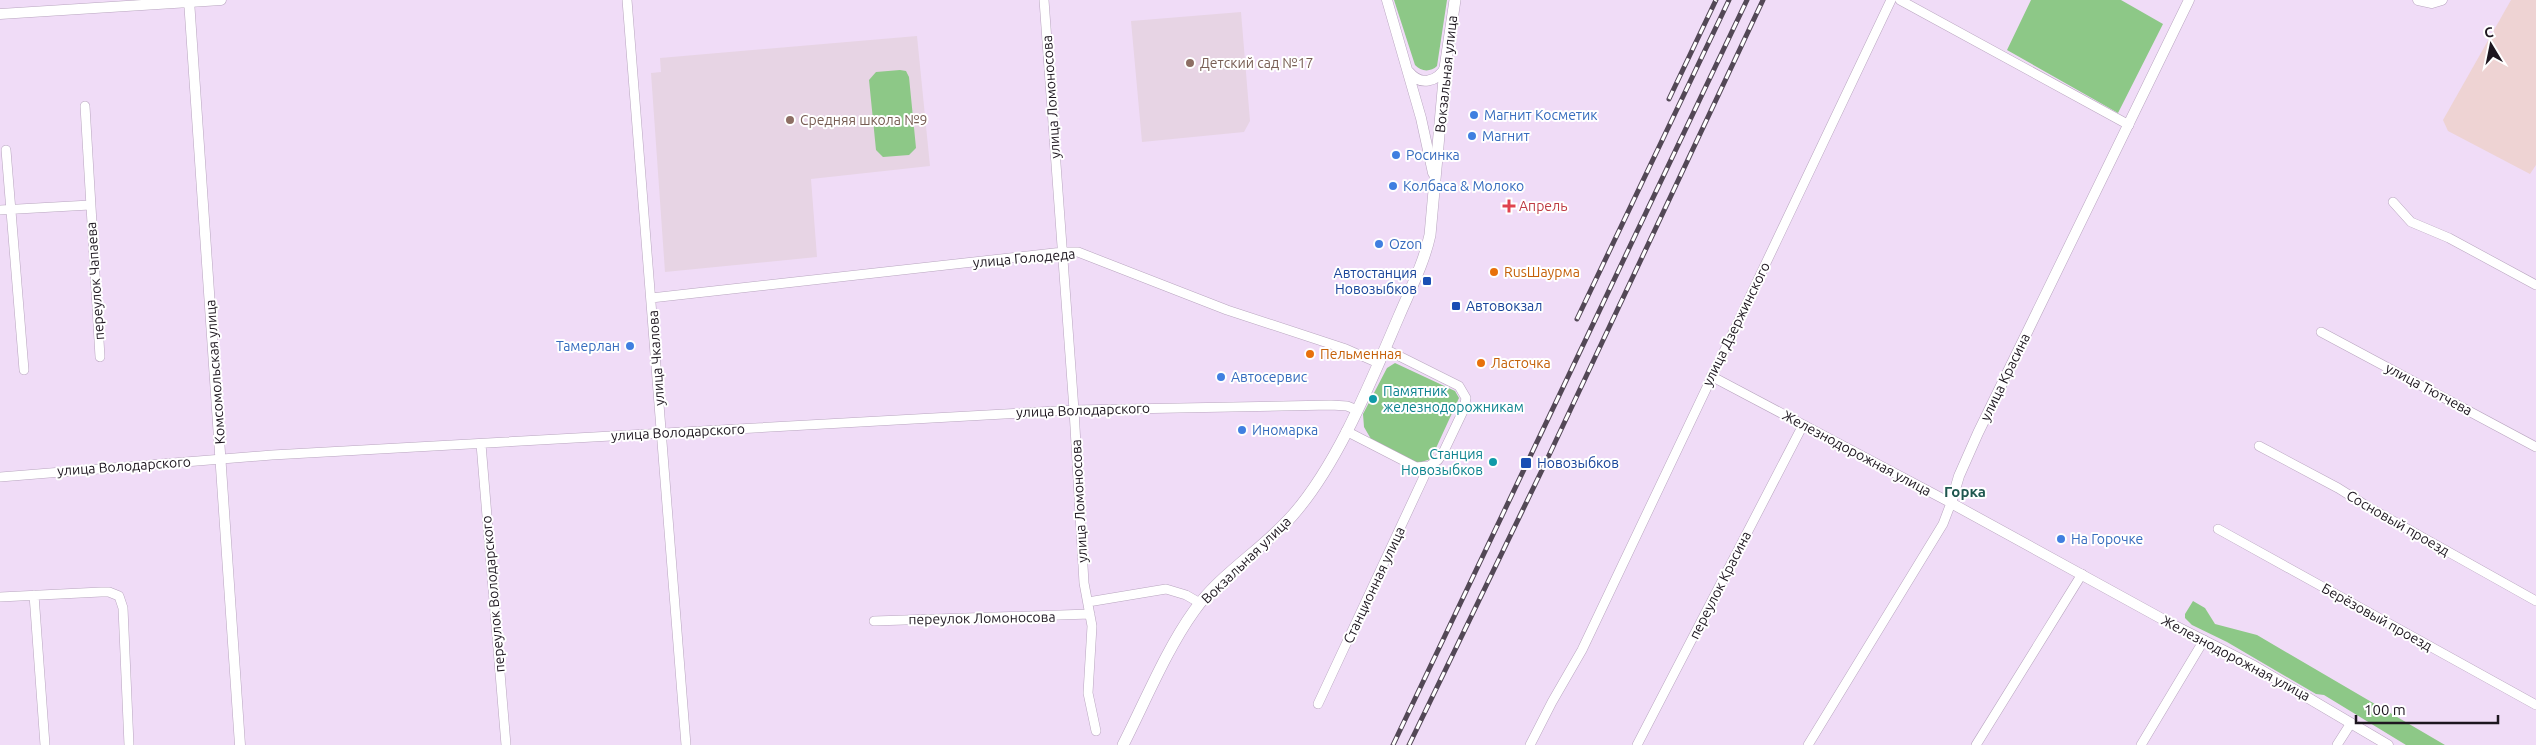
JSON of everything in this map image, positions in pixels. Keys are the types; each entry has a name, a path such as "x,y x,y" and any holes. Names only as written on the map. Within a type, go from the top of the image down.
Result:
{"main road":[{"name":"Вокзальная улица","path":"1123,745 1184,626 1200,603 1293,515 1322,474 1357,410 1385,349 1426,250 1435,196 1445,68 1455,0"}],"street":[{"path":"0,14 221,0"},
{"name":"улица Чкалова","path":"627,0 686,745"},
{"name":"улица Ломоносова","path":"1044,0 1074,410 1084,583 1090,614 1092,645 1088,693 1096,730"},
{"path":"1386,0 1408,68 1430,152 1435,196"},
{"name":"улица Дзержинского","path":"1530,745 1582,650 1891,0"},
{"path":"1900,0 2129,125"},
{"name":"улица Красина","path":"1808,745 1943,524 1971,446 2189,0"},
{"path":"2418,0 2432,3 2442,0"},
{"name":"Комсомольская улица","path":"189,1 240,745"},
{"path":"1408,68 1416,78 1425,81 1437,78 1445,68"},
{"name":"переулок Чапаева","path":"85,106 100,357"},
{"path":"6,150 24,370"},
{"path":"2393,202 2411,222 2449,238 2536,285"},
{"name":"переулок Чапаева","path":"0,210 90,205"},
{"name":"улица Голодеда","path":"651,298 1063,252 1091,256 1227,310 1346,350 1378,363"},
{"name":"улица Тютчева","path":"2321,332 2536,447"},
{"path":"1346,431 1416,467 1429,466 1438,460 1443,453 1464,409 1466,398 1459,386 1385,349"},
{"name":"Железнодорожная улица","path":"1711,376 2254,666 2388,745"},
{"name":"улица Володарского","path":"0,477 221,459 1074,410 1331,405 1347,406 1357,410"},
{"name":"переулок Красина","path":"1637,745 1803,424"},
{"name":"переулок Володарского","path":"480,444 506,745"},
{"name":"Сосновый проезд","path":"2259,446 2338,488 2370,508 2536,601"},
{"name":"Станционная улица","path":"1318,704 1429,466"},
{"name":"Берёзовый проезд","path":"2218,529 2536,705"},
{"path":"1976,745 2082,574"},
{"path":"1088,602 1166,588 1186,595 1200,603"},
{"path":"0,597 109,592 119,596 123,608 129,745"},
{"path":"34,595 45,745"},
{"name":"переулок Ломоносова","path":"874,621 1090,614"},
{"path":"2141,745 2204,640"},
{"path":"2337,745 2351,723"}],"shaded area":[{"path":"2511,0 2536,0 2536,165 2530,174 2448,131 2443,120"},
{"name":"Детский сад №17","path":"1241,12 1250,121 1244,132 1142,142 1131,21"},
{"name":"Средняя школа №9","path":"917,36 930,166 811,179 817,257 665,272 651,73 661,72 660,58"}],"green space":[{"path":"1394,0 1447,0 1437,66 1435,68 1423,70 1415,65"},
{"path":"2031,0 2121,0 2163,24 2118,113 2007,50"},
{"path":"906,71 909,77 916,148 909,155 883,157 876,150 869,80 876,72"},
{"path":"1395,363 1455,391 1459,398 1431,459 1418,463 1371,439 1364,427 1363,414 1387,368"},
{"path":"2193,601 2205,608 2215,624 2257,635 2445,745 2406,745 2324,695 2316,694 2227,642 2192,625 2185,618 2185,614"}],"railway":[{"path":"1669,99 1716,0"},
{"path":"1577,319 1729,0"},
{"path":"1393,745 1747,0"},
{"path":"1409,745 1543,468 1763,0"}],"place":[{"name":"Детский сад №17","path":"1190,63"},
{"name":"Магнит Косметик","path":"1474,115"},
{"name":"Средняя школа №9","path":"790,120"},
{"name":"Магнит","path":"1472,136"},
{"name":"Росинка","path":"1396,155"},
{"name":"Колбаса & Молоко","path":"1393,186"},
{"name":"Апрель","path":"1509,206"},
{"name":"Ozon","path":"1379,244"},
{"name":"RusШаурма","path":"1494,272"},
{"name":"Автостанция Новозыбков","path":"1427,281"},
{"name":"Автовокзал","path":"1456,306"},
{"name":"Тамерлан","path":"630,346"},
{"name":"Пельменная","path":"1310,354"},
{"name":"Ласточка","path":"1481,363"},
{"name":"Автосервис","path":"1221,377"},
{"name":"Памятник железнодорожникам","path":"1373,399"},
{"name":"Иномарка","path":"1242,430"},
{"name":"Станция Новозыбков","path":"1493,462"},
{"name":"Новозыбков","path":"1526,463"},
{"name":"На Горочке","path":"2061,539"}],"district":[{"name":"Горка","path":"1965,492"}]}
